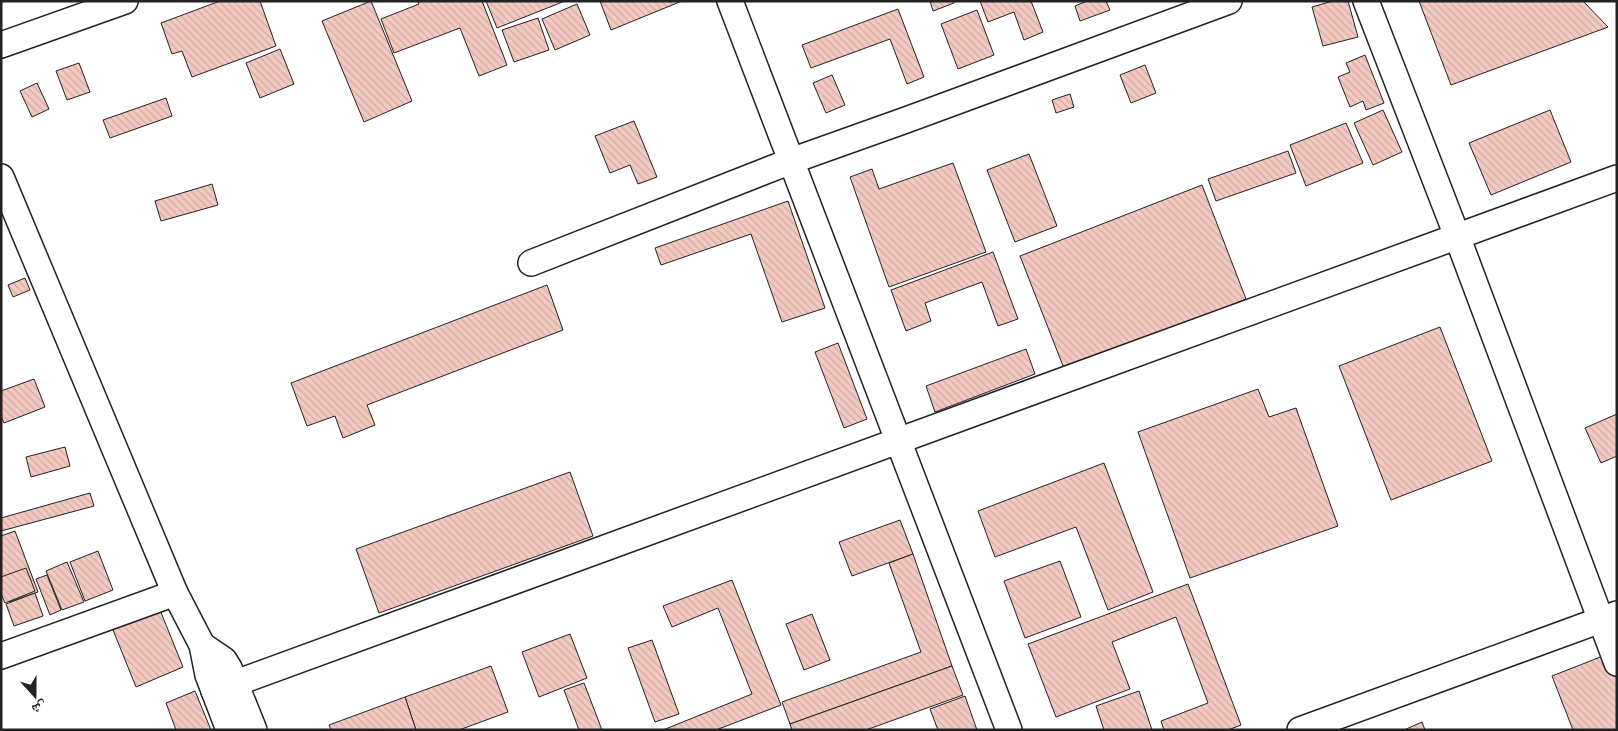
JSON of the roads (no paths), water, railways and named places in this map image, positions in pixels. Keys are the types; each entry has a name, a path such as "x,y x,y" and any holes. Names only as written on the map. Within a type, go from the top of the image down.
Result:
{"street":[{"path":"1,45 125,1"},
{"path":"730,1 1009,730"},
{"path":"531,263 790,161 1229,1"},
{"path":"1366,1 1457,236 1609,616 1617,663"},
{"path":"1,177 175,593 202,645 208,675 225,686 254,730"},
{"path":"225,686 1617,178"},
{"path":"1,656 175,593"},
{"path":"1300,730 1609,616"},
{"path":"225,686 229,730"}]}
